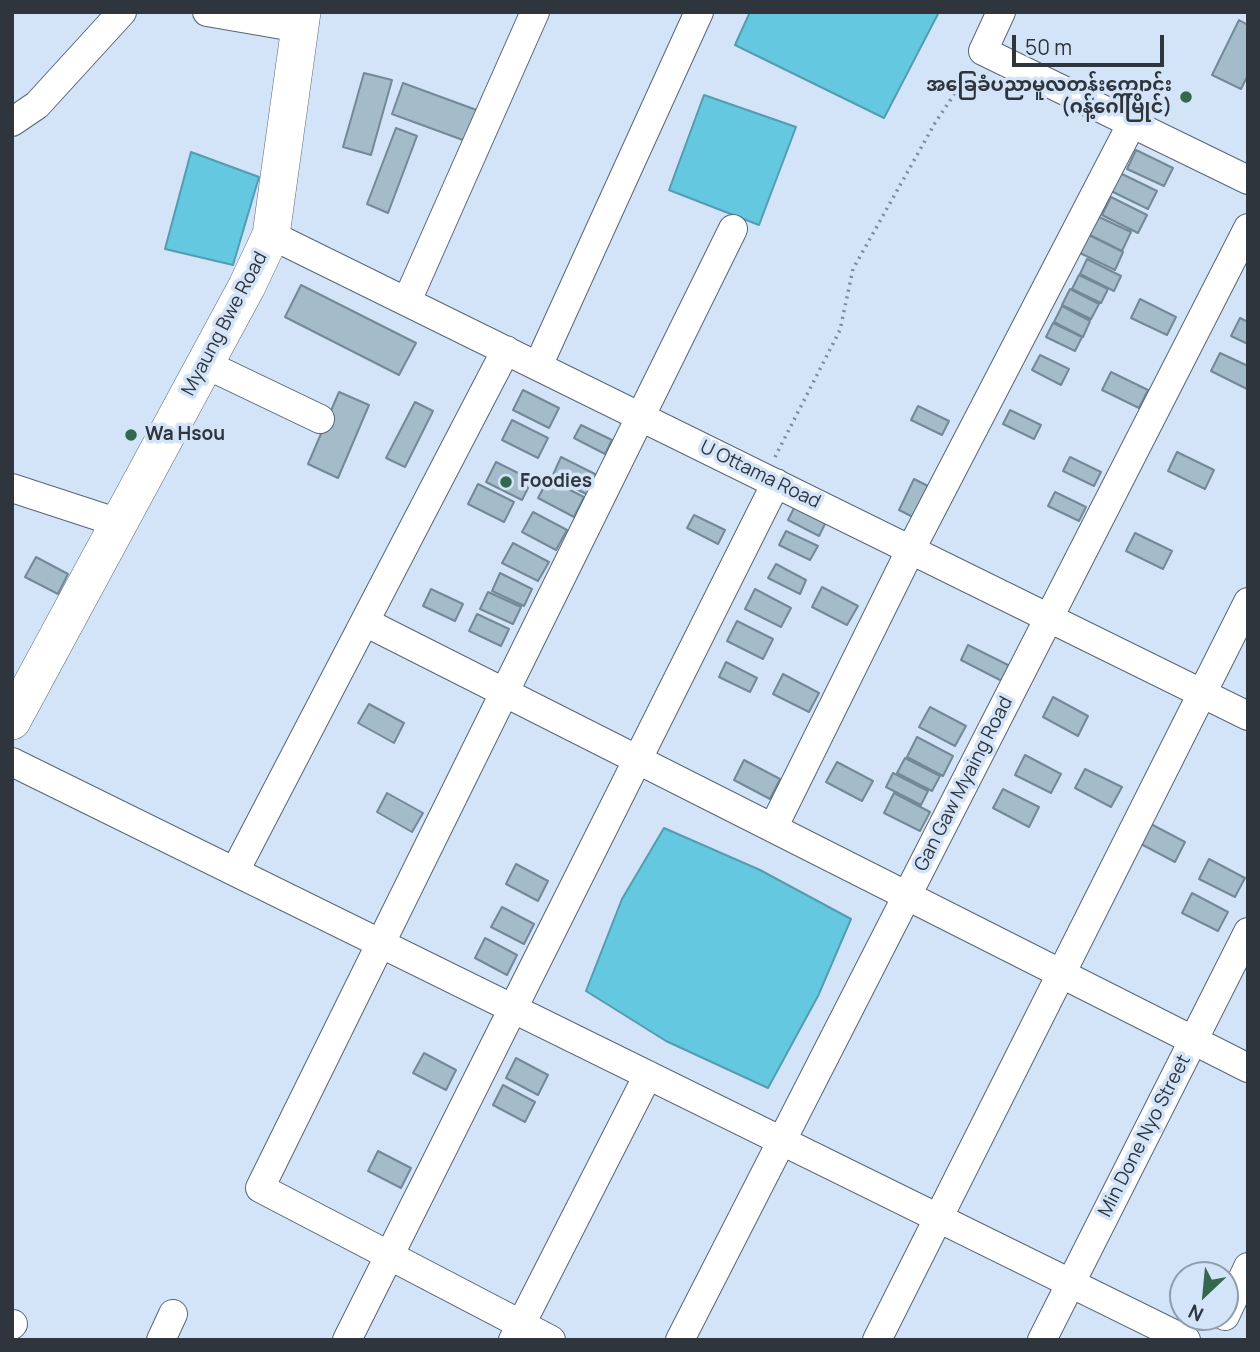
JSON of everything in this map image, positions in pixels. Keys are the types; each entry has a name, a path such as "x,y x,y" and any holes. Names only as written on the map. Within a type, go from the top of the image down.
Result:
{"main road":[{"name":"Myaung Bwe Road","path":"12,721 247,286 271,235 301,20"}],"street":[{"path":"12,122 37,105 122,12"},
{"path":"207,12 301,20"},
{"path":"407,301 535,12"},
{"path":"538,366 699,12"},
{"path":"1001,12 983,51 1248,180"},
{"path":"773,828 911,550 1132,122"},
{"name":"Gan Gaw Myaing Road","path":"680,1340 1248,228"},
{"path":"551,1340 517,1332 389,1255 260,1188 733,229"},
{"name":"U Ottama Road","path":"271,235 1248,716"},
{"path":"235,871 506,350"},
{"path":"205,364 320,419"},
{"path":"347,1340 638,760 771,480"},
{"path":"12,488 119,523"},
{"path":"877,1340 1248,603"},
{"path":"365,622 1248,1068"},
{"path":"12,762 1186,1340"},
{"name":"Min Done Nyo Street","path":"1042,1340 1248,932"},
{"path":"517,1332 648,1075"},
{"path":"1239,1287 1248,1268"},
{"path":"161,1340 173,1314"}],"path":[{"path":"771,480 840,330 853,270 935,123 983,51"}],"water":[{"path":"750,12 939,12 884,118 735,45"},
{"path":"704,95 796,127 759,225 669,190"},
{"path":"191,152 259,177 233,265 165,249"},
{"path":"664,828 760,870 851,919 818,996 768,1088 666,1041 586,991 622,899"}],"building":[{"path":"1239,20 1248,25 1248,75 1241,89 1212,75"},
{"path":"364,73 392,80 371,155 343,147"},
{"path":"403,83 482,112 471,143 392,114"},
{"path":"396,128 417,136 388,213 367,204"},
{"path":"1136,150 1173,168 1164,186 1127,169"},
{"path":"1120,173 1157,191 1148,209 1111,191"},
{"path":"1111,197 1147,215 1138,233 1102,215"},
{"path":"1095,215 1131,232 1122,251 1086,233"},
{"path":"1087,234 1123,252 1115,270 1078,252"},
{"path":"1087,259 1121,276 1114,291 1080,274"},
{"path":"1079,275 1108,289 1101,303 1072,289"},
{"path":"301,285 416,343 399,375 285,317"},
{"path":"1070,289 1099,304 1091,319 1062,305"},
{"path":"1140,299 1176,317 1167,335 1131,318"},
{"path":"1062,306 1090,321 1083,337 1054,322"},
{"path":"1240,318 1248,322 1248,344 1231,336"},
{"path":"1053,323 1082,337 1075,351 1046,337"},
{"path":"1220,353 1248,366 1247,389 1211,371"},
{"path":"1040,355 1069,369 1061,385 1032,370"},
{"path":"1111,372 1148,390 1139,408 1102,390"},
{"path":"523,390 559,408 549,428 513,410"},
{"path":"339,392 369,405 338,478 308,464"},
{"path":"415,402 433,411 405,467 386,458"},
{"path":"918,406 949,421 942,435 911,420"},
{"path":"1010,410 1041,425 1034,439 1003,424"},
{"path":"512,420 548,438 538,458 502,440"},
{"path":"581,425 612,440 605,454 574,438"},
{"path":"1177,452 1214,470 1205,489 1168,471"},
{"path":"561,457 597,475 588,495 552,477"},
{"path":"1070,457 1101,472 1094,486 1063,471"},
{"path":"496,462 532,480 522,500 486,482"},
{"path":"548,479 584,497 574,517 538,498"},
{"path":"914,479 928,486 913,517 899,510"},
{"path":"478,484 514,502 504,522 468,504"},
{"path":"1055,492 1086,507 1079,521 1048,506"},
{"path":"795,506 826,522 819,536 788,520"},
{"path":"533,512 567,530 556,550 522,532"},
{"path":"694,515 725,530 718,544 687,528"},
{"path":"786,531 818,546 810,560 779,545"},
{"path":"1135,533 1172,551 1163,569 1126,551"},
{"path":"513,543 549,562 538,581 502,563"},
{"path":"36,557 68,574 58,594 25,577"},
{"path":"776,564 806,580 800,594 768,578"},
{"path":"500,573 532,589 524,606 492,591"},
{"path":"822,587 858,606 847,625 812,607"},
{"path":"431,589 463,604 455,621 423,606"},
{"path":"755,589 791,608 781,627 745,609"},
{"path":"488,592 521,607 513,624 480,609"},
{"path":"477,614 509,629 501,646 469,631"},
{"path":"737,621 773,639 763,659 727,641"},
{"path":"968,645 1010,666 1002,681 961,660"},
{"path":"726,662 757,678 750,692 719,677"},
{"path":"783,674 819,693 809,712 773,694"},
{"path":"1053,697 1088,716 1078,736 1043,717"},
{"path":"369,704 404,723 394,743 358,723"},
{"path":"930,707 966,726 955,746 919,727"},
{"path":"917,737 953,756 943,776 907,757"},
{"path":"1025,755 1061,774 1051,793 1015,775"},
{"path":"905,758 940,776 932,791 897,773"},
{"path":"744,760 780,779 770,799 734,780"},
{"path":"837,762 873,781 862,801 826,782"},
{"path":"1085,769 1122,787 1111,807 1075,788"},
{"path":"893,773 928,791 921,805 886,787"},
{"path":"1003,789 1039,807 1029,827 993,808"},
{"path":"387,793 423,813 412,832 377,812"},
{"path":"894,793 930,812 920,831 884,813"},
{"path":"1149,823 1185,842 1175,862 1139,843"},
{"path":"1209,859 1245,878 1235,897 1199,879"},
{"path":"516,864 548,881 538,901 506,884"},
{"path":"1192,893 1228,912 1218,931 1182,913"},
{"path":"502,907 534,924 524,944 491,927"},
{"path":"485,938 517,955 507,975 475,958"},
{"path":"424,1053 456,1070 446,1090 413,1073"},
{"path":"516,1058 548,1075 538,1095 506,1078"},
{"path":"503,1085 535,1102 525,1122 493,1105"},
{"path":"378,1151 411,1168 401,1188 368,1171"}],"place":[{"name":"အခြေခံပညာမူလတန်းကျောင်း (ဂန့်ဂေါ်မြိုင်)","path":"1186,97"},
{"name":"Wa Hsou","path":"131,435"},
{"name":"Foodies","path":"506,482"}]}
